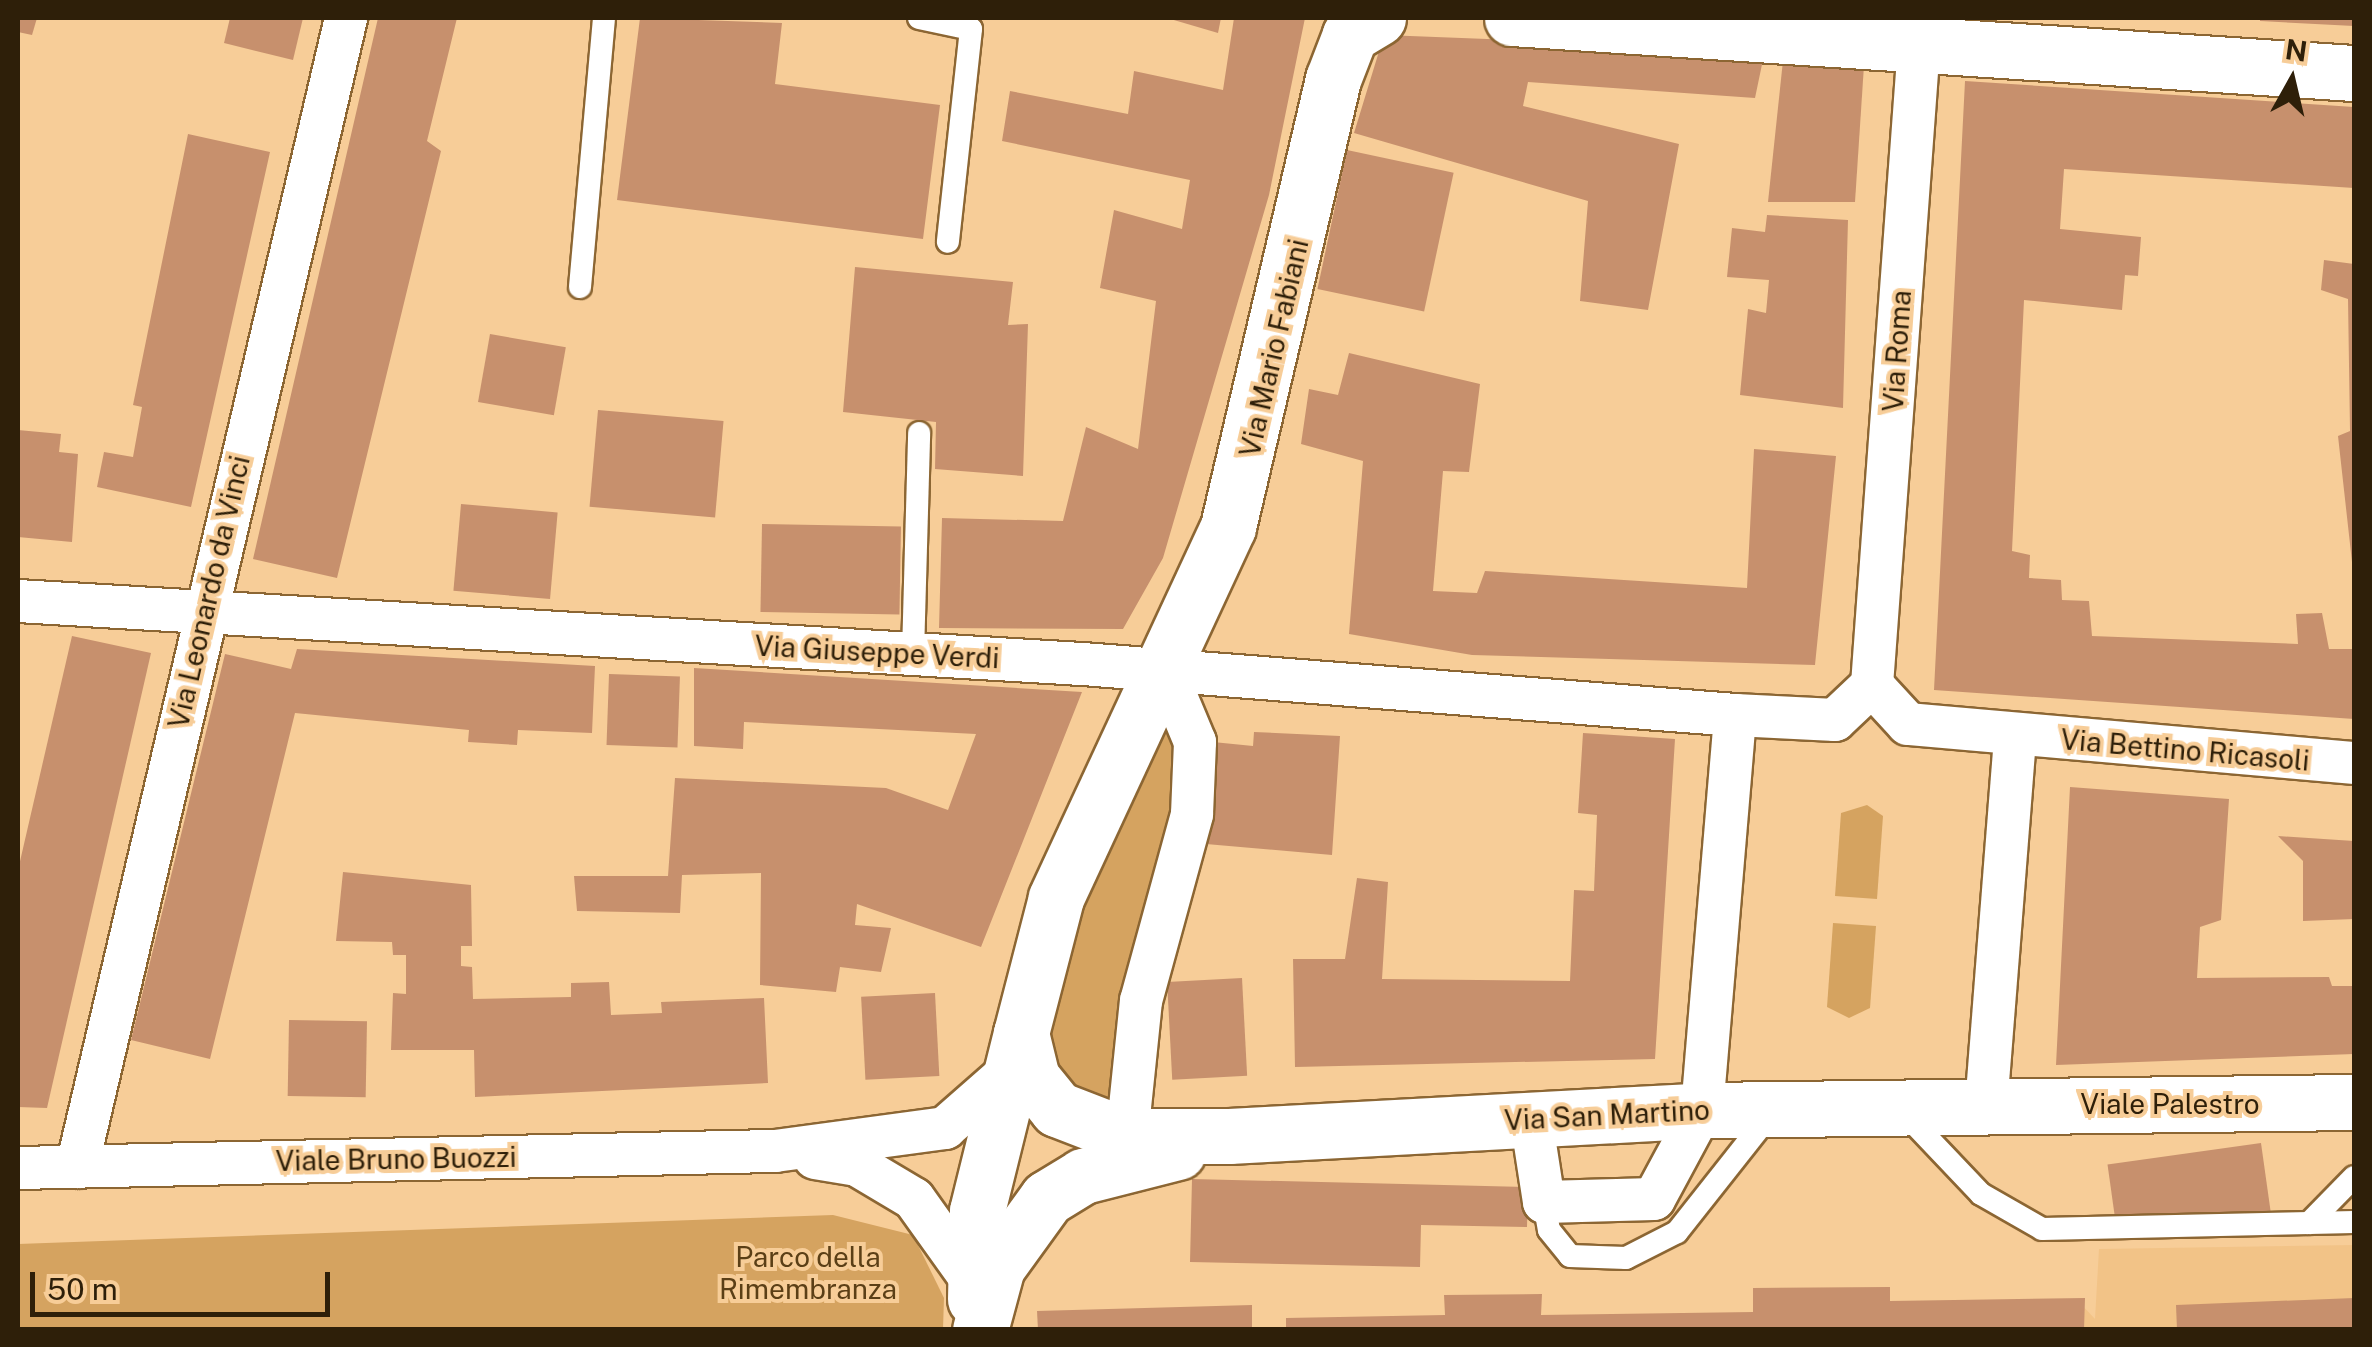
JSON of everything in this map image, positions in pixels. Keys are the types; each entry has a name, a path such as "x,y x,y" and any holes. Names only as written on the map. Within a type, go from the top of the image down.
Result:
{"main road":[{"path":"1512,18 1921,28 2354,73"},
{"name":"Via Mario Fabiani","path":"977,1314 1016,1039 1056,898 1165,670 1252,452 1360,23"},
{"path":"1016,1039 1032,1078 1057,1109 1128,1136 1228,1136"},
{"name":"Viale Palestro","path":"1986,1106 2354,1102"},
{"name":"Via San Martino","path":"1228,1136 1702,1110 1986,1106"},
{"path":"977,1314 996,1267 1047,1198 1083,1176 1228,1136"}],"street":[{"name":"Via Leonardo da Vinci","path":"77,1166 346,18"},
{"name":"Via Roma","path":"1872,685 1921,28"},
{"name":"Via Giuseppe Verdi","path":"18,601 1165,670 1735,716 1834,720 1872,685"},
{"path":"1128,1136 1142,1001 1192,814 1196,742 1165,670"},
{"name":"Via Bettino Ricasoli","path":"1872,685 1908,724 2354,764"},
{"path":"1531,1118 1544,1202 1654,1200 1702,1110 1735,716"},
{"path":"1986,1106 2015,736"},
{"name":"Viale Bruno Buozzi","path":"18,1168 775,1152 945,1128 1016,1039"},
{"name":"Viale Bruno Buozzi","path":"775,1152 857,1165 914,1199 977,1314"}],"lane":[{"path":"580,287 604,18"},
{"path":"919,18 970,29 948,242"},
{"path":"912,654 919,433"},
{"path":"1899,1108 1980,1194 2042,1229 2354,1222"},
{"path":"1544,1202 1549,1230 1570,1256 1626,1258 1676,1232 1774,1109"},
{"path":"2310,1223 2354,1176"}],"shaded area":[{"path":"2354,1245 2354,1329 2078,1329 2078,1301 2095,1319 2099,1249"}],"green space":[{"path":"1165,670 1195,742 1127,1098 1074,1122 1026,1008"},
{"path":"1867,805 1883,816 1877,899 1835,896 1841,813"},
{"path":"1833,923 1876,926 1870,1008 1849,1018 1827,1007"},
{"name":"Parco della Rimembranza","path":"833,1215 913,1235 944,1298 943,1329 18,1329 18,1244"}],"building":[{"path":"18,18 37,18 32,35 18,32"},
{"path":"230,18 303,18 293,60 224,43"},
{"path":"378,18 457,18 427,141 441,151 337,578 253,559"},
{"path":"640,18 782,23 775,84 940,105 923,239 617,200"},
{"path":"1167,18 1221,18 1218,33"},
{"path":"1234,18 1305,18 1269,195 1163,558 1123,629 939,628 942,518 1063,521 1086,427 1138,449 1156,301 1100,288 1114,210 1182,229 1190,180 1002,141 1010,91 1128,114 1134,71 1223,90"},
{"path":"2354,18 2354,26 2260,21"},
{"path":"1384,35 1765,50 1755,98 1528,82 1523,106 1679,144 1648,310 1580,301 1588,201 1354,133"},
{"path":"1865,50 1855,202 1768,202 1784,51"},
{"path":"1965,81 2354,107 2354,188 2064,169 2060,229 2141,237 2138,276 2125,275 2122,310 2024,300 2012,551 2030,555 2029,578 2061,580 2062,600 2089,601 2092,636 2298,644 2296,614 2322,613 2329,649 2354,649 2354,719 1934,690"},
{"path":"188,134 270,152 191,507 97,487 104,452 133,457 142,407 133,405"},
{"path":"1347,150 1454,173 1424,312 1317,289"},
{"path":"1767,215 1848,220 1843,408 1740,395 1748,309 1766,313 1769,280 1727,277 1732,228 1765,232"},
{"path":"2324,260 2354,264 2354,580 2338,436 2350,431 2348,299 2321,290"},
{"path":"855,267 1013,282 1008,325 1028,324 1023,476 935,469 936,422 843,412"},
{"path":"490,334 566,347 554,415 478,402"},
{"path":"1349,353 1480,384 1469,472 1443,471 1433,591 1477,593 1485,571 1747,588 1754,449 1836,456 1815,665 1472,655 1349,634 1363,461 1301,444 1309,389 1338,395"},
{"path":"598,410 724,421 715,518 590,507"},
{"path":"18,430 61,434 59,452 78,454 72,542 18,537"},
{"path":"461,504 558,512 550,599 453,591"},
{"path":"762,524 901,526 899,614 760,612"},
{"path":"72,636 151,653 47,1108 18,1107 18,870"},
{"path":"297,649 595,666 592,733 518,730 517,745 468,742 469,730 295,713 210,1059 131,1040 225,654 291,669"},
{"path":"694,668 1082,692 981,947 857,904 855,925 891,928 881,972 840,967 836,992 760,985 761,873 682,875 680,913 577,911 574,876 668,876 675,778 886,788 948,810 976,734 744,722 743,749 694,746"},
{"path":"609,674 680,676 677,747 607,745"},
{"path":"1254,732 1340,736 1332,855 1206,844 1213,742 1253,746"},
{"path":"1583,733 1675,739 1655,1059 1295,1067 1293,959 1345,959 1357,878 1388,882 1382,979 1570,981 1574,890 1594,891 1597,815 1578,813"},
{"path":"2070,787 2229,799 2221,920 2200,927 2197,978 2329,977 2332,986 2354,986 2354,1054 2056,1065"},
{"path":"2278,836 2354,841 2354,919 2303,921 2303,861"},
{"path":"343,872 471,885 472,946 461,946 461,966 472,967 473,999 571,997 571,983 609,982 611,1015 662,1013 661,1002 764,998 768,1083 475,1097 474,1050 391,1050 393,993 406,994 406,955 393,955 392,942 336,941"},
{"path":"1242,978 1247,1076 1172,1080 1167,982"},
{"path":"935,993 939,1076 865,1080 861,997"},
{"path":"289,1020 367,1021 366,1097 288,1096"},
{"path":"2261,1143 2271,1211 2117,1233 2108,1165"},
{"path":"1192,1179 1528,1187 1527,1227 1421,1225 1420,1267 1190,1262"},
{"path":"1890,1287 1890,1301 2085,1298 2084,1330 1286,1330 1286,1318 1445,1315 1444,1295 1542,1294 1541,1315 1753,1312 1753,1288"},
{"path":"2354,1298 2354,1330 2177,1330 2176,1305"},
{"path":"1252,1305 1252,1330 1038,1330 1037,1311"}]}
